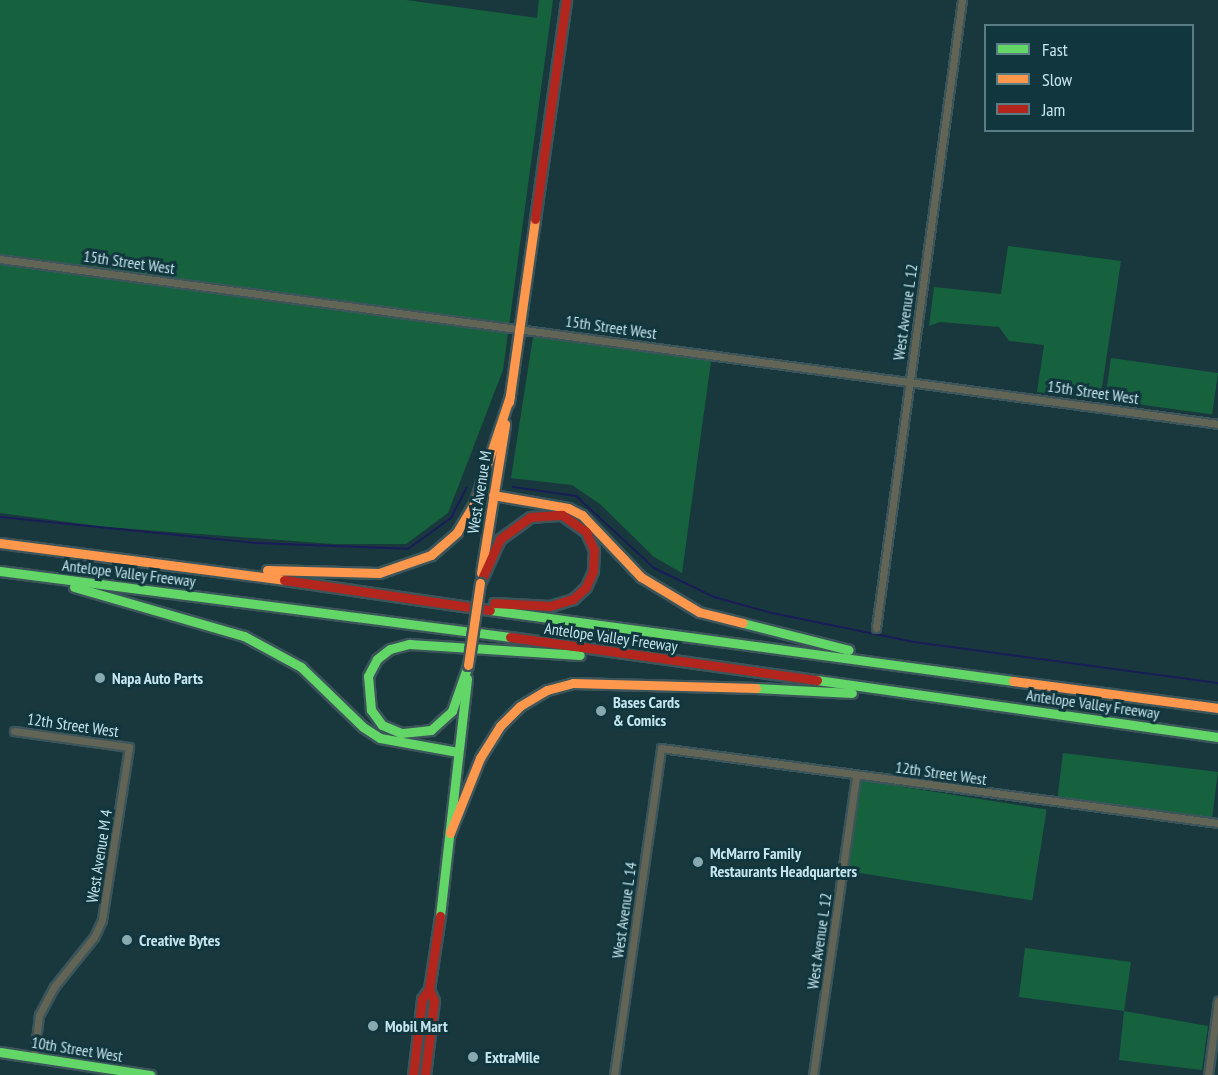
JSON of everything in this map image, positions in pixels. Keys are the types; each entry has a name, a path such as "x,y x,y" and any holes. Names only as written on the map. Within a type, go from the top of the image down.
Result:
{"main road":[{"name":"West Avenue M","path":"413,1075 422,999 429,989 450,833 468,665 510,396 566,0"},
{"path":"225,569 379,573 431,555 457,532 474,504 510,396"},
{"path":"494,495 568,508 582,515 641,577 699,612 851,651 876,661"},
{"path":"360,593 550,606 573,599 586,587 593,571 594,550 586,532 572,519 542,514 520,523 500,539 480,583"},
{"name":"Antelope Valley Freeway","path":"0,543 225,569 360,593 1218,708"},
{"name":"Antelope Valley Freeway","path":"0,571 345,614 1218,737"},
{"path":"29,576 244,636 301,668 363,727 380,738 458,752"},
{"path":"468,665 452,711 431,730 401,733 382,725 370,710 366,688 377,659 390,648 409,644 678,662"},
{"path":"450,833 480,758 500,726 520,706 558,686 590,682 676,683 929,697"},
{"name":"West Avenue M","path":"425,1075 435,1001 429,989"},
{"name":"10th Street West","path":"0,1052 150,1075"}],"street":[{"name":"West Avenue L 12","path":"876,628 962,0"},
{"name":"15th Street West","path":"0,259 909,380 1218,424"},
{"name":"12th Street West","path":"14,731 129,747"},
{"name":"West Avenue M 4","path":"34,1057 39,1015 54,987 94,937 102,920 129,747"},
{"name":"12th Street West","path":"661,748 1218,824"},
{"name":"West Avenue L 14","path":"614,1075 661,748"},
{"name":"West Avenue L 12","path":"813,1075 856,775"},
{"path":"1208,1075 1218,1001"}],"green space":[{"path":"0,0 406,0 537,18 539,0 553,0 503,370 448,513 406,544 333,544 106,527 0,513"},
{"path":"1008,246 1121,261 1100,400 1037,392 1044,345 1009,341 999,327 940,322 929,326 934,287 1001,294"},
{"path":"533,337 711,361 682,573 654,557 600,504 572,485 511,478"},
{"path":"1111,358 1218,373 1212,415 1105,400"},
{"path":"1063,753 1218,772 1212,818 1057,799"},
{"path":"860,780 1047,810 1032,900 846,871"},
{"path":"1025,948 1131,962 1124,1011 1019,997"},
{"path":"1124,1011 1208,1026 1202,1070 1119,1060"}],"waterway":[{"path":"513,487 576,496 654,568 714,597 772,613 914,642 1218,683"},
{"path":"0,517 255,543 408,549 451,518 466,488"}],"traffic: fast":[{"path":"0,571 510,637"},
{"path":"74,587 244,636 301,667 363,727 380,738 458,752"},
{"path":"490,610 1013,681"},
{"path":"743,623 849,650"},
{"path":"468,665 452,711 431,730 401,733 382,725 371,710 368,676 377,659 390,649 409,644 580,655"},
{"path":"440,916 467,679"},
{"path":"817,680 1218,737"},
{"path":"756,688 852,693"},
{"path":"0,1052 150,1075"}],"traffic: slow":[{"path":"509,402 535,219"},
{"path":"267,570 379,573 431,555 457,532 474,504 510,396"},
{"path":"481,573 505,424"},
{"path":"493,495 568,508 582,515 641,577 699,612 743,623"},
{"path":"0,543 284,580"},
{"path":"468,665 480,583"},
{"path":"1013,681 1218,708"},
{"path":"450,833 480,758 500,726 520,706 547,690 573,683 756,688"}],"traffic: jam":[{"path":"535,219 566,0"},
{"path":"480,583 500,539 530,517 562,515 586,532 594,550 593,571 586,587 573,599 550,606 494,603"},
{"path":"284,580 490,610"},
{"path":"510,637 817,680"},
{"path":"413,1075 422,999 429,989 440,916"},
{"path":"425,1075 434,1001 429,989"}],"place":[{"name":"Napa Auto Parts","path":"100,678"},
{"name":"Bases Cards & Comics","path":"601,711"},
{"name":"McMarro Family Restaurants Headquarters","path":"698,862"},
{"name":"Creative Bytes","path":"127,940"},
{"name":"Mobil Mart","path":"373,1026"},
{"name":"ExtraMile","path":"473,1057"}]}
